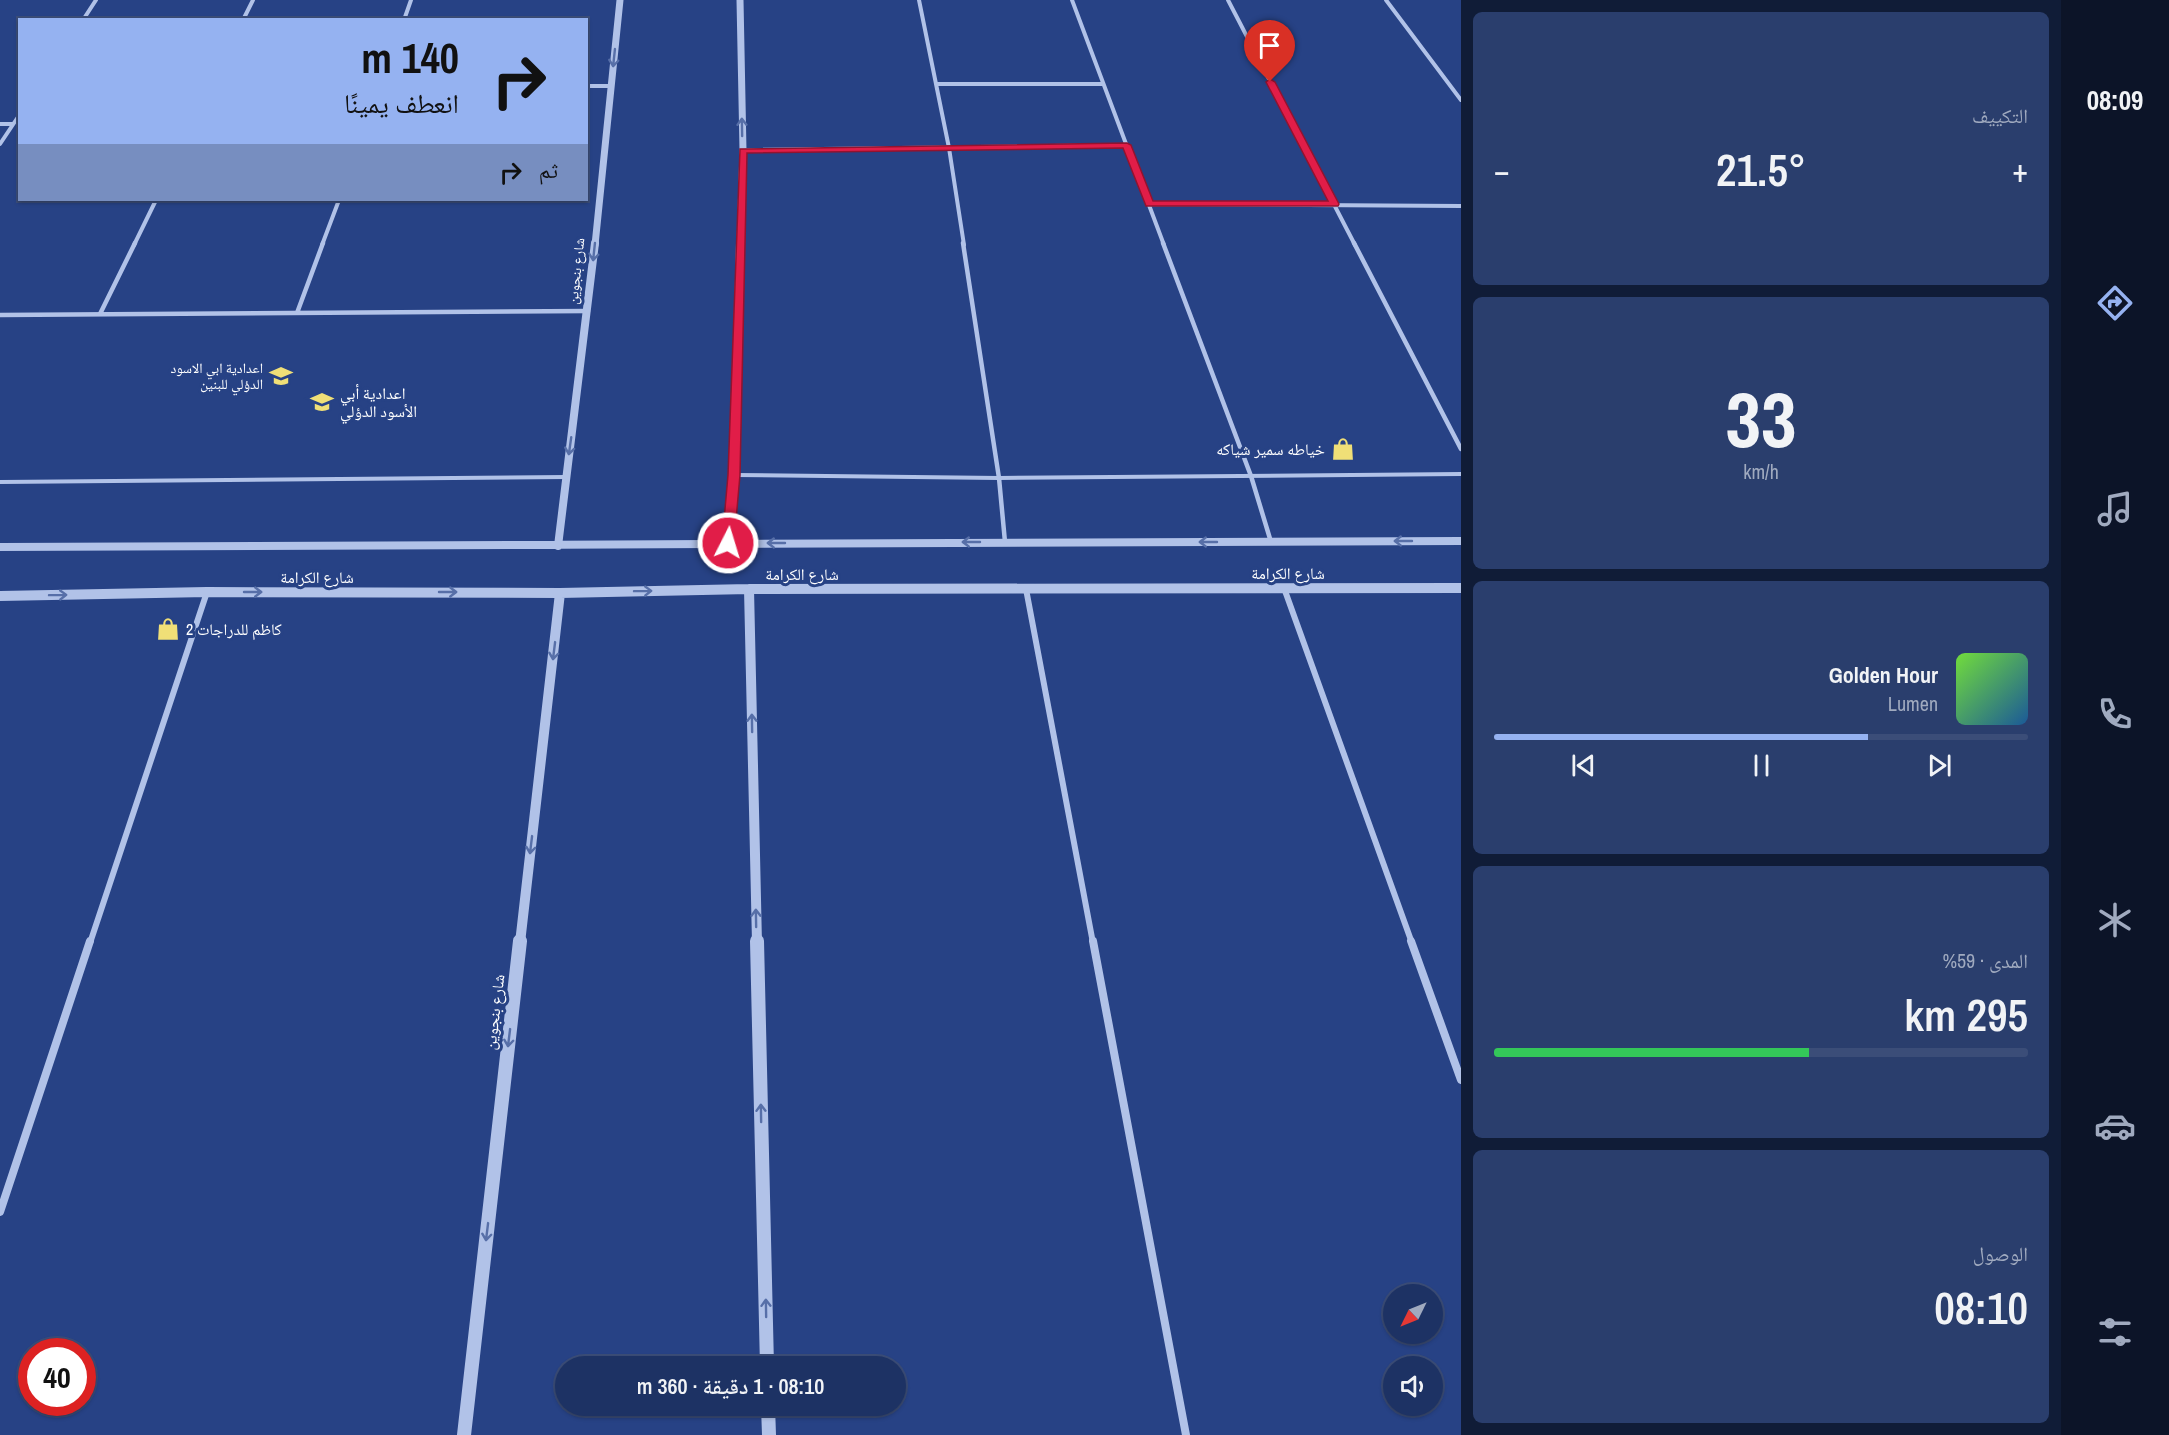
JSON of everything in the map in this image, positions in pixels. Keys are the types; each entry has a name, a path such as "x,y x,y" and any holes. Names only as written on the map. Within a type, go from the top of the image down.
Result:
{"street":[{"path":"84,18 96,0"},
{"path":"244,18 253,0"},
{"path":"405,18 411,0"},
{"name":"شارع بنجوين","path":"558,546 588,311 620,0"},
{"path":"728,543 734,475 743,150 740,0"},
{"path":"919,0 949,148 999,478 1005,542"},
{"path":"1072,0 1251,476 1271,542"},
{"path":"1227,0 1461,449"},
{"path":"1386,0 1461,100"},
{"path":"936,84 1103,84"},
{"path":"588,86 611,86"},
{"path":"0,144 18,116"},
{"path":"0,124 12,124"},
{"path":"743,150 1127,145"},
{"path":"100,314 156,201"},
{"path":"297,313 339,201"},
{"path":"1149,204 1461,206"},
{"path":"0,315 588,311"},
{"name":"شارع الكرامة","path":"0,547 1461,541"},
{"path":"1284,588 1461,1080"},
{"name":"شارع الكرامة","path":"0,596 207,592 560,593 749,589 1461,588"},
{"path":"749,589 767,1356"},
{"path":"1026,589 1186,1435"},
{"path":"0,1212 207,592"},
{"name":"شارع بنجوين","path":"464,1435 560,593"},
{"path":"768,1416 769,1435"}],"lane":[{"path":"734,475 999,478 1461,474"},
{"path":"0,482 566,477"}],"place":[{"name":"اعدادية ابي الاسود الدؤلي للبنين","path":"281,376"},
{"name":"اعدادية أبي الأسود الدؤلي","path":"322,402"},
{"name":"خياطه سمير شياكه","path":"1343,449"},
{"name":"كاظم للدراجات 2","path":"168,629"}],"route":[{"path":"728,543 734,475 743,150 1127,145 1149,204 1335,204 1270,82"}]}
